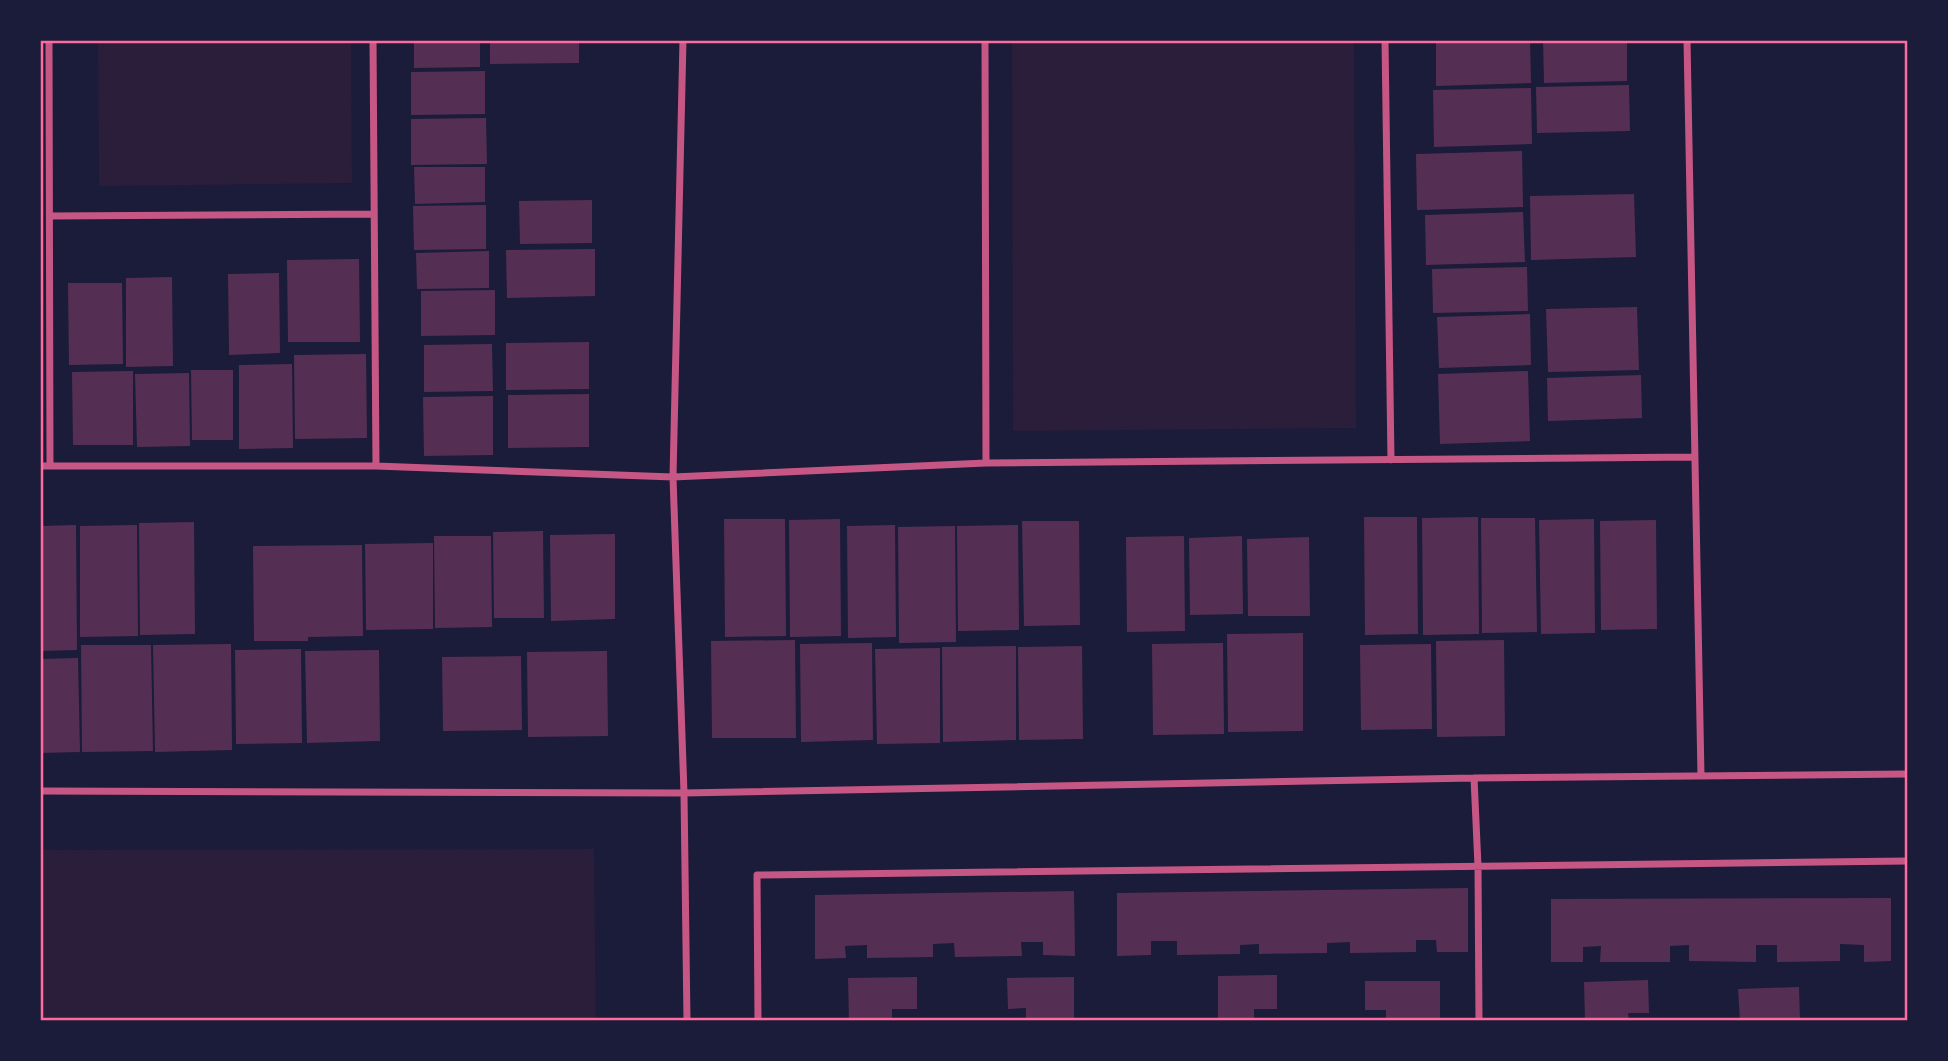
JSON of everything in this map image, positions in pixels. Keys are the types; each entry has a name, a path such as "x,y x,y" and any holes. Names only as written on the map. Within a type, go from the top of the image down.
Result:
{"street":[{"path":"49,40 50,466"},
{"path":"373,40 376,466"},
{"path":"682,40 673,477 684,793 687,1021"},
{"path":"985,40 986,463"},
{"path":"1385,40 1391,460"},
{"path":"1687,40 1700,776"},
{"path":"50,216 374,214"},
{"path":"40,466 376,466 673,477 986,463 1695,457"},
{"path":"40,792 684,793 1474,778 1908,774"},
{"path":"1474,778 1478,866 1479,1021"},
{"path":"758,1021 757,875 1908,861"}],"shaded area":[{"path":"98,40 351,40 352,183 99,186"},
{"path":"1012,40 1354,40 1356,428 1013,431"},
{"path":"594,849 596,1021 40,1021 40,850"}],"building":[{"path":"414,40 480,40 480,67 414,68"},
{"path":"490,40 579,40 579,63 490,64"},
{"path":"1436,40 1530,40 1531,83 1436,86"},
{"path":"1543,40 1627,40 1627,81 1544,83"},
{"path":"485,71 485,114 411,115 411,72"},
{"path":"1629,85 1630,131 1537,133 1536,87"},
{"path":"1531,88 1532,144 1434,147 1433,90"},
{"path":"486,118 487,164 411,165 411,119"},
{"path":"1522,151 1523,207 1417,210 1416,154"},
{"path":"414,167 485,167 485,202 415,204"},
{"path":"1634,194 1636,257 1531,260 1530,196"},
{"path":"592,200 592,243 520,244 519,201"},
{"path":"486,205 486,249 414,250 413,206"},
{"path":"1523,212 1525,262 1426,265 1425,215"},
{"path":"595,249 595,296 507,298 506,250"},
{"path":"489,251 489,288 417,289 416,253"},
{"path":"359,259 360,342 288,342 287,260"},
{"path":"1527,267 1528,311 1433,313 1432,269"},
{"path":"279,273 280,353 229,355 228,274"},
{"path":"172,277 173,366 126,367 126,278"},
{"path":"68,283 122,283 123,364 69,365"},
{"path":"495,290 495,335 421,336 421,291"},
{"path":"1637,307 1639,370 1548,372 1546,309"},
{"path":"1530,314 1531,365 1439,368 1437,317"},
{"path":"589,342 589,389 506,390 506,343"},
{"path":"492,344 493,391 424,392 424,345"},
{"path":"366,354 367,438 295,439 294,355"},
{"path":"292,364 293,448 239,449 239,365"},
{"path":"191,370 233,370 233,440 192,440"},
{"path":"133,371 133,445 73,445 72,372"},
{"path":"1528,371 1530,441 1440,444 1438,374"},
{"path":"189,373 190,446 137,447 135,374"},
{"path":"1641,375 1642,418 1548,421 1547,378"},
{"path":"589,394 589,447 508,448 508,395"},
{"path":"493,396 493,455 424,456 423,397"},
{"path":"1364,517 1417,517 1418,634 1365,635"},
{"path":"1478,517 1479,634 1423,635 1422,518"},
{"path":"1481,518 1535,518 1537,632 1482,633"},
{"path":"724,519 785,519 786,636 725,637"},
{"path":"840,519 841,636 790,637 789,520"},
{"path":"1594,519 1595,633 1541,634 1539,520"},
{"path":"1656,520 1657,629 1601,630 1600,521"},
{"path":"1022,521 1079,521 1080,625 1024,626"},
{"path":"194,522 195,634 140,635 139,523"},
{"path":"76,525 77,650 40,651 40,526"},
{"path":"137,525 138,636 80,637 80,526"},
{"path":"895,525 896,637 848,638 847,526"},
{"path":"1018,525 1019,630 958,631 957,526"},
{"path":"955,526 956,642 899,643 898,527"},
{"path":"543,531 544,618 494,618 493,532"},
{"path":"615,534 615,619 551,621 550,535"},
{"path":"434,536 491,536 492,627 435,628"},
{"path":"1184,536 1185,631 1127,632 1126,537"},
{"path":"1242,536 1243,614 1190,615 1189,538"},
{"path":"1309,537 1310,616 1248,616 1247,539"},
{"path":"433,543 433,629 366,630 365,544"},
{"path":"362,545 363,636 308,637 308,641 254,641 253,546"},
{"path":"1303,633 1303,731 1228,732 1227,634"},
{"path":"795,640 796,738 712,738 711,641"},
{"path":"1504,640 1505,736 1437,737 1436,641"},
{"path":"872,643 873,740 801,742 800,644"},
{"path":"1223,643 1224,734 1153,735 1152,644"},
{"path":"231,644 232,750 155,752 153,645"},
{"path":"1431,644 1432,729 1361,730 1360,645"},
{"path":"81,645 151,645 153,751 82,752"},
{"path":"1016,646 1016,740 943,742 942,647"},
{"path":"1082,646 1083,739 1019,740 1018,647"},
{"path":"940,648 940,743 877,744 875,649"},
{"path":"301,649 302,743 236,744 235,650"},
{"path":"379,650 380,741 307,743 305,651"},
{"path":"607,651 608,736 528,737 527,652"},
{"path":"521,656 522,730 443,731 442,657"},
{"path":"78,658 80,752 40,753 40,659"},
{"path":"1468,888 1468,952 1437,952 1436,940 1416,940 1416,952 1350,953 1350,942 1327,943 1327,953 1259,954 1259,944 1240,945 1240,954 1177,955 1177,941 1151,941 1151,955 1117,956 1117,893"},
{"path":"1074,891 1075,956 1043,955 1043,942 1021,942 1022,956 955,957 954,943 933,944 933,957 867,958 867,945 845,946 846,958 815,959 815,895"},
{"path":"1891,898 1891,961 1864,962 1864,945 1840,944 1840,961 1777,962 1777,945 1756,945 1756,962 1689,961 1689,945 1670,946 1670,962 1600,962 1601,946 1583,947 1583,962 1551,962 1551,899"},
{"path":"1277,975 1277,1009 1254,1009 1254,1021 1218,1021 1218,976"},
{"path":"917,977 917,1009 892,1009 892,1021 849,1021 848,978"},
{"path":"1074,977 1074,1021 1026,1021 1026,1008 1008,1009 1007,978"},
{"path":"1648,980 1649,1013 1628,1013 1629,1021 1585,1021 1584,982"},
{"path":"1365,981 1440,981 1440,1021 1386,1021 1386,1010 1365,1010"},
{"path":"1799,987 1800,1021 1740,1021 1738,989"}]}
